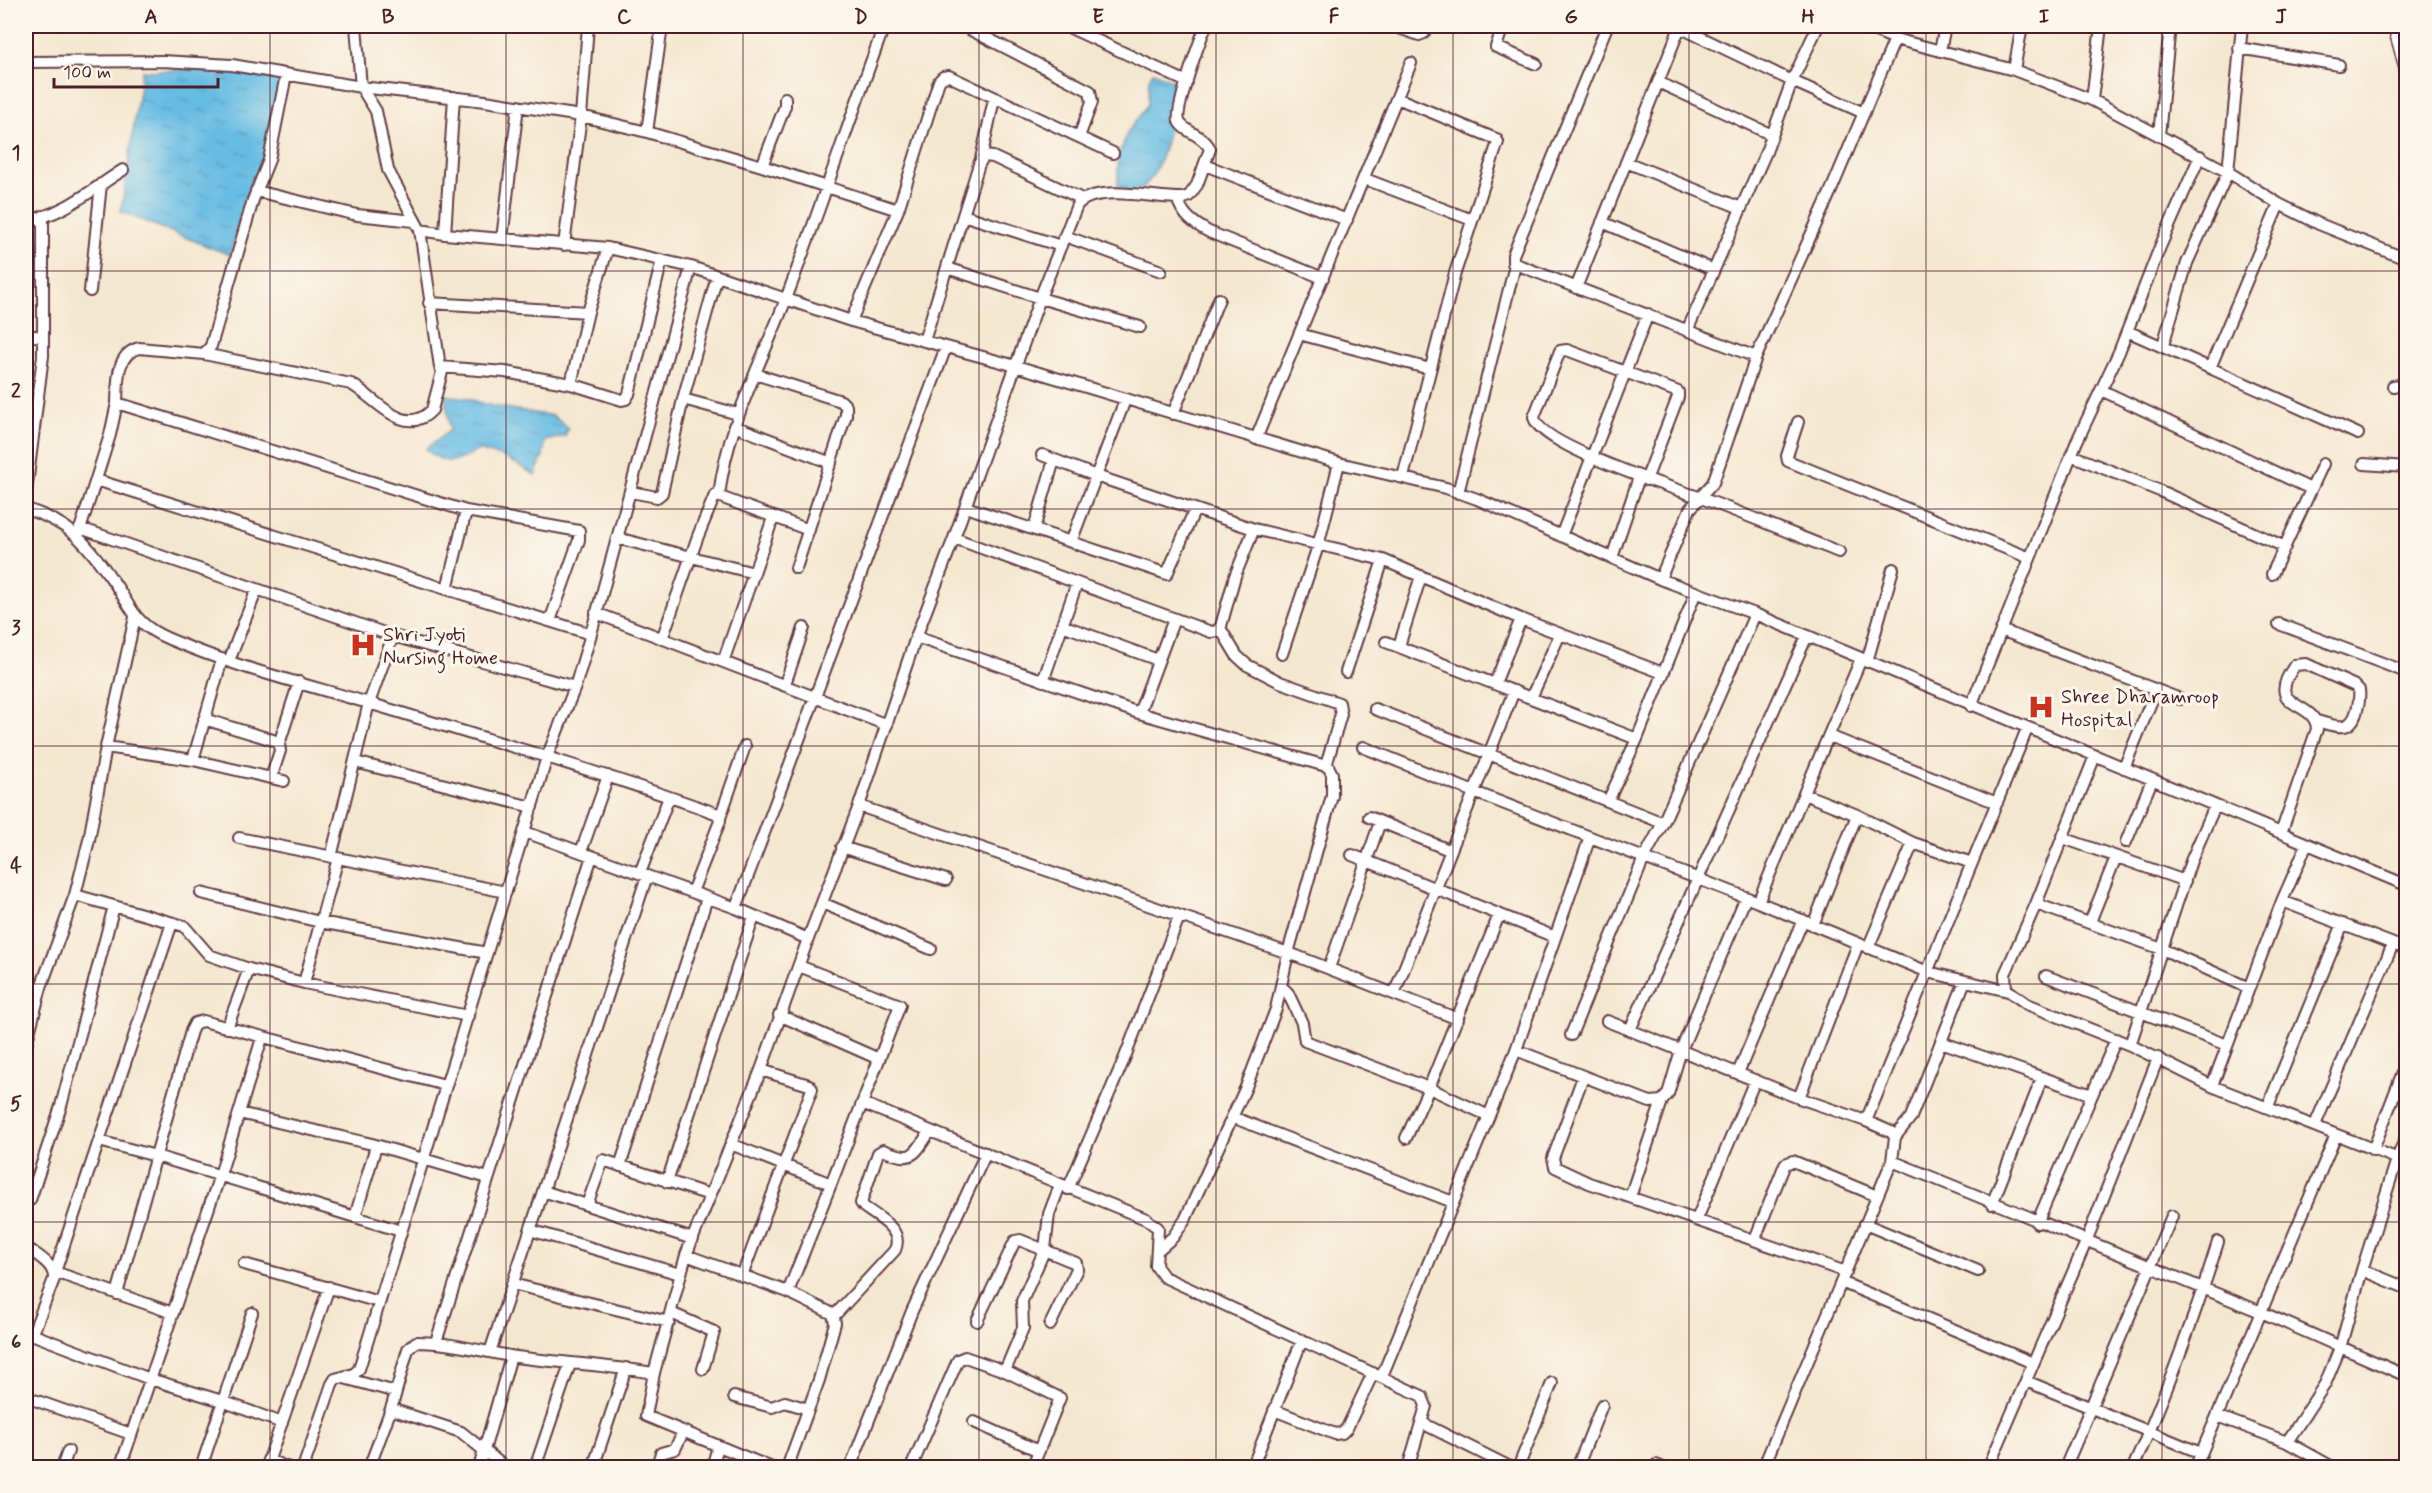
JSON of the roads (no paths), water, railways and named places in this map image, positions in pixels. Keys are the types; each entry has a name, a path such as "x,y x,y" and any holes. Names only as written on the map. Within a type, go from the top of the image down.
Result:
{"street":[{"path":"356,26 361,87 376,111 388,170 417,225 439,364 443,368 505,372 571,384 622,400 627,399 662,260"},
{"path":"564,245 581,116 588,26"},
{"path":"647,132 662,26"},
{"path":"963,26 1090,91 1092,102 1079,137"},
{"path":"1066,26 1187,82"},
{"path":"981,159 988,155 1082,199 1109,194 1178,198 1189,196 1197,186 1205,165 1209,154 1208,144 1182,125 1178,118 1187,82 1206,26"},
{"path":"1393,26 1413,35 1419,35 1424,33 1427,26"},
{"path":"1503,26 1496,47 1536,64"},
{"path":"1458,493 1515,265 1513,255 1607,26"},
{"path":"1576,288 1679,26 1864,113"},
{"path":"1687,331 1772,135 1792,81 1818,26"},
{"path":"1864,26 1885,30 1895,39 2014,70 2092,100 2200,156 2279,204 2319,224 2406,259"},
{"path":"1940,51 1945,26"},
{"path":"2014,70 2022,26"},
{"path":"2092,100 2101,26"},
{"path":"2160,135 2170,26"},
{"path":"2163,345 2187,263 2228,172 2242,26"},
{"path":"2394,26 2406,69"},
{"path":"719,496 738,414 786,300 883,29"},
{"path":"1660,579 1690,509 1713,483 1756,357 1830,193 1895,39"},
{"path":"2239,48 2339,65"},
{"path":"26,62 162,61 232,65 361,87 454,97 581,116 647,132 762,166 898,210"},
{"path":"1256,439 1411,63"},
{"path":"204,354 211,346 256,191 269,160 286,75"},
{"path":"851,321 898,210 939,81 943,77 949,76 1113,153"},
{"path":"1658,82 1772,135"},
{"path":"446,234 454,97"},
{"path":"762,166 785,105 785,98"},
{"path":"1397,98 1496,139 1498,146 1455,273 1403,477"},
{"path":"924,341 981,159 994,99"},
{"path":"502,239 518,106"},
{"path":"1971,706 2071,455 2127,331 2160,247 2200,156"},
{"path":"1626,162 1741,208"},
{"path":"1205,165 1347,220"},
{"path":"26,220 43,216 123,170"},
{"path":"1365,179 1472,220"},
{"path":"90,291 100,184"},
{"path":"256,191 357,215 417,225 446,234 608,248 691,267 851,321 1016,366 1339,463 1403,477 1458,493 1660,579 1755,614 1971,706 2406,885"},
{"path":"1178,198 1182,211 1194,223 1209,232 1323,278"},
{"path":"772,1467 646,1416 654,1373 686,1254 761,1070 842,847 860,806 916,637 966,507 1040,298 1077,205 1082,199"},
{"path":"2210,368 2279,204"},
{"path":"963,215 1063,241 1161,271"},
{"path":"26,493 42,371 43,216"},
{"path":"1602,222 1713,270"},
{"path":"571,384 588,312 608,248"},
{"path":"1515,265 1756,357"},
{"path":"303,1467 332,1384 335,1379 354,1374 359,1369 532,807 548,757 575,687 591,634 691,267"},
{"path":"947,268 1140,327"},
{"path":"631,492 661,496 683,399 717,276"},
{"path":"1173,414 1219,299"},
{"path":"429,303 588,312"},
{"path":"1561,536 1648,314"},
{"path":"2127,331 2163,345 2358,434"},
{"path":"1299,334 1430,369"},
{"path":"26,335 43,337"},
{"path":"736,908 946,347"},
{"path":"79,532 110,435 117,403 121,362 131,350 160,349 204,354 351,384 364,392 385,412 411,419 420,419 432,411 443,368"},
{"path":"1612,558 1643,479 1678,394 1675,390 1625,371 1567,350 1560,351 1534,417 1539,427 1591,456 1643,479 1700,497 1839,552"},
{"path":"755,374 844,402 846,406 846,415 796,568"},
{"path":"2393,386 2406,384"},
{"path":"2101,390 2311,489"},
{"path":"683,399 738,414"},
{"path":"1071,542 1125,400"},
{"path":"117,403 466,511 579,531 579,540 550,621"},
{"path":"1798,422 1786,456 1788,461 2030,558"},
{"path":"734,426 831,463"},
{"path":"1042,455 1096,476 1254,529 1383,560 1521,619 1663,673"},
{"path":"2071,455 2160,491 2285,547"},
{"path":"1034,530 1054,460"},
{"path":"1282,654 1318,546 1339,463"},
{"path":"2272,574 2323,464"},
{"path":"2364,464 2406,466"},
{"path":"96,480 591,634"},
{"path":"662,639 715,495 808,530"},
{"path":"966,507 1167,574 1195,509"},
{"path":"26,509 61,522 79,532 257,589 393,636 575,687"},
{"path":"447,589 466,511"},
{"path":"723,662 773,518"},
{"path":"1157,1251 1173,1237 1185,1220 1232,1117 1276,1009 1288,953 1332,796 1332,774 1327,764 1341,714 1339,703 1281,682 1247,664 1236,656 1220,628 1235,576 1254,529"},
{"path":"79,532 135,617 167,638 225,660 608,776 718,814 720,818"},
{"path":"617,538 754,573"},
{"path":"954,538 1210,632 1220,628"},
{"path":"1346,672 1383,560"},
{"path":"1758,902 1829,736 1864,661 1893,569"},
{"path":"1399,646 1421,576"},
{"path":"1043,681 1077,583"},
{"path":"193,759 204,719 225,660 257,589"},
{"path":"1608,801 1637,739 1696,592"},
{"path":"596,613 887,725"},
{"path":"1570,1035 1644,858 1663,823 1755,614"},
{"path":"26,1042 41,987 75,895 89,840 106,747 135,617"},
{"path":"1138,713 1174,619"},
{"path":"1495,683 1521,619"},
{"path":"2279,624 2406,672"},
{"path":"1062,625 1158,660"},
{"path":"785,684 804,628"},
{"path":"2001,630 2180,699"},
{"path":"1532,698 1560,634"},
{"path":"304,983 369,703 393,636"},
{"path":"1630,1030 1807,636"},
{"path":"916,637 1138,713 1321,766 1327,764"},
{"path":"1386,642 1637,739"},
{"path":"2281,833 2317,729 2317,722 2313,716 2289,701 2285,695 2285,687 2291,670 2300,663 2345,681 2359,690 2359,704 2352,723 2348,726 2337,726 2317,722"},
{"path":"271,778 280,751 279,744 299,682"},
{"path":"2124,768 2156,690"},
{"path":"1394,994 1449,850 1514,691"},
{"path":"1375,709 1663,823"},
{"path":"204,719 279,744"},
{"path":"1866,1120 2027,729"},
{"path":"1829,736 1997,803"},
{"path":"692,892 745,746"},
{"path":"106,747 193,759 284,782"},
{"path":"1363,747 1746,897 1928,972 2008,990"},
{"path":"2095,756 2036,904 2005,974 2005,985 2008,990 2027,1004 2130,1045 2212,1086 2268,1106 2402,1161"},
{"path":"355,762 532,807"},
{"path":"436,1342 587,854 608,776"},
{"path":"2126,842 2152,780"},
{"path":"1804,794 1857,815 1913,843 1972,863"},
{"path":"490,1352 669,797"},
{"path":"860,806 1288,953 1458,1019"},
{"path":"2130,1045 2185,881 2215,806"},
{"path":"1737,1073 1857,815"},
{"path":"1369,817 1449,850"},
{"path":"1329,968 1380,822"},
{"path":"525,831 736,908 808,939"},
{"path":"1275,1410 1335,1434 1342,1433 1377,1374 1453,1202 1516,1050 1590,837"},
{"path":"239,838 506,892"},
{"path":"2063,838 2185,881"},
{"path":"1799,1098 1863,946 1913,843"},
{"path":"2212,1086 2282,901 2307,844"},
{"path":"842,847 946,880"},
{"path":"1352,855 1555,937"},
{"path":"2090,922 2116,857"},
{"path":"201,893 320,922 488,953"},
{"path":"75,895 188,929 209,955 249,969 304,983 468,1016"},
{"path":"1630,1197 1662,1101 1668,1094 1681,1050 1746,897"},
{"path":"620,1166 707,898"},
{"path":"2282,901 2406,949"},
{"path":"822,903 931,949"},
{"path":"2036,904 2162,949 2249,988"},
{"path":"30,1200 61,1106 114,906"},
{"path":"1406,1138 1458,1019 1499,915"},
{"path":"667,1182 753,916"},
{"path":"1005,1371 1023,1328 1022,1300 1045,1249 1049,1214 1125,1057 1179,916"},
{"path":"172,923 54,1279 29,1332 150,1378 282,1423"},
{"path":"2268,1106 2343,924"},
{"path":"2315,1125 2393,944"},
{"path":"788,1292 900,1005 800,966"},
{"path":"227,1028 249,969"},
{"path":"2046,976 2227,1045"},
{"path":"1763,1467 1892,1161 1895,1137 1911,1118 1965,981"},
{"path":"1281,986 1288,993 1302,1023 1305,1041 1429,1088 1489,1116"},
{"path":"780,1015 879,1059"},
{"path":"117,1294 193,1025 203,1021 445,1085"},
{"path":"1607,1021 1799,1098 1866,1120 1891,1132 1895,1137"},
{"path":"120,1467 220,1175 262,1038"},
{"path":"2037,1223 2116,1039"},
{"path":"1941,1042 2092,1095"},
{"path":"1516,1050 1650,1102 1662,1101"},
{"path":"1988,1467 2086,1242 2158,1058"},
{"path":"2373,1150 2406,1064"},
{"path":"742,1276 812,1089 809,1085 761,1070"},
{"path":"1583,1077 1553,1158 1553,1165 1589,1183 1846,1272"},
{"path":"1992,1204 2042,1078"},
{"path":"1697,1219 1755,1080"},
{"path":"862,1103 1153,1223 1158,1228 1156,1266 1164,1277 1422,1396 1426,1406 1408,1467"},
{"path":"239,1113 375,1146 488,1178"},
{"path":"1232,1117 1453,1202"},
{"path":"834,1316 896,1250 898,1245 894,1229 861,1203 878,1153 882,1150 908,1158 915,1153 930,1131"},
{"path":"2195,1467 2336,1135"},
{"path":"2287,1442 2325,1384 2340,1348 2362,1270 2402,1161 2406,1137"},
{"path":"99,1141 220,1175 401,1232"},
{"path":"731,1144 831,1184"},
{"path":"355,1217 375,1146"},
{"path":"850,1467 912,1311 986,1153"},
{"path":"587,1205 602,1161 710,1195"},
{"path":"1755,1239 1788,1161 1877,1196"},
{"path":"1892,1161 2037,1223 2261,1312 2402,1374"},
{"path":"543,1191 693,1239"},
{"path":"2065,1467 2172,1216"},
{"path":"1865,1224 1978,1271"},
{"path":"530,1230 680,1274"},
{"path":"977,1320 1015,1241 1020,1240 1075,1262 1077,1266 1050,1325"},
{"path":"2133,1467 2149,1432 2203,1289 2218,1242"},
{"path":"26,1247 49,1264 55,1272 173,1313"},
{"path":"686,1254 788,1292 826,1309 834,1316 835,1323 787,1467"},
{"path":"244,1264 379,1302"},
{"path":"2362,1270 2406,1288"},
{"path":"1841,1282 2033,1363"},
{"path":"512,1284 670,1317 714,1332 703,1369"},
{"path":"289,1467 267,1464 329,1287"},
{"path":"201,1467 252,1312"},
{"path":"1252,1467 1302,1340"},
{"path":"369,1467 391,1409 410,1346 416,1342 436,1342 512,1356 654,1373"},
{"path":"479,1467 512,1356"},
{"path":"924,1467 912,1465 958,1360 965,1357 1005,1371 1060,1398 1032,1467"},
{"path":"535,1467 570,1364"},
{"path":"593,1467 626,1368"},
{"path":"341,1377 396,1392"},
{"path":"2026,1381 2201,1453"},
{"path":"1518,1467 1552,1383"},
{"path":"26,1397 132,1434"},
{"path":"734,1397 772,1407 785,1402 808,1409"},
{"path":"1577,1467 1602,1405"},
{"path":"391,1409 461,1432 506,1467"},
{"path":"2217,1416 2287,1442 2334,1467"},
{"path":"974,1422 1039,1451"},
{"path":"1422,1423 1512,1467"},
{"path":"656,1467 661,1453 675,1449 683,1432"},
{"path":"712,1467 718,1446"},
{"path":"62,1467 68,1450"}],"water":[{"path":"221,69 283,80 264,170 253,176 230,255 121,212 142,71"},
{"path":"1153,72 1173,81 1173,105 1158,165 1144,186 1132,191 1118,186 1118,157 1127,133 1148,104 1149,79"},
{"path":"445,395 466,398 492,406 553,416 568,428 565,436 545,441 543,456 535,475 504,457 478,450 458,460 445,461 426,449 450,430"}],"place":[{"name":"Shri Jyoti Nursing Home","path":"363,645"},
{"name":"Shree Dharamroop Hospital","path":"2041,707"}]}
